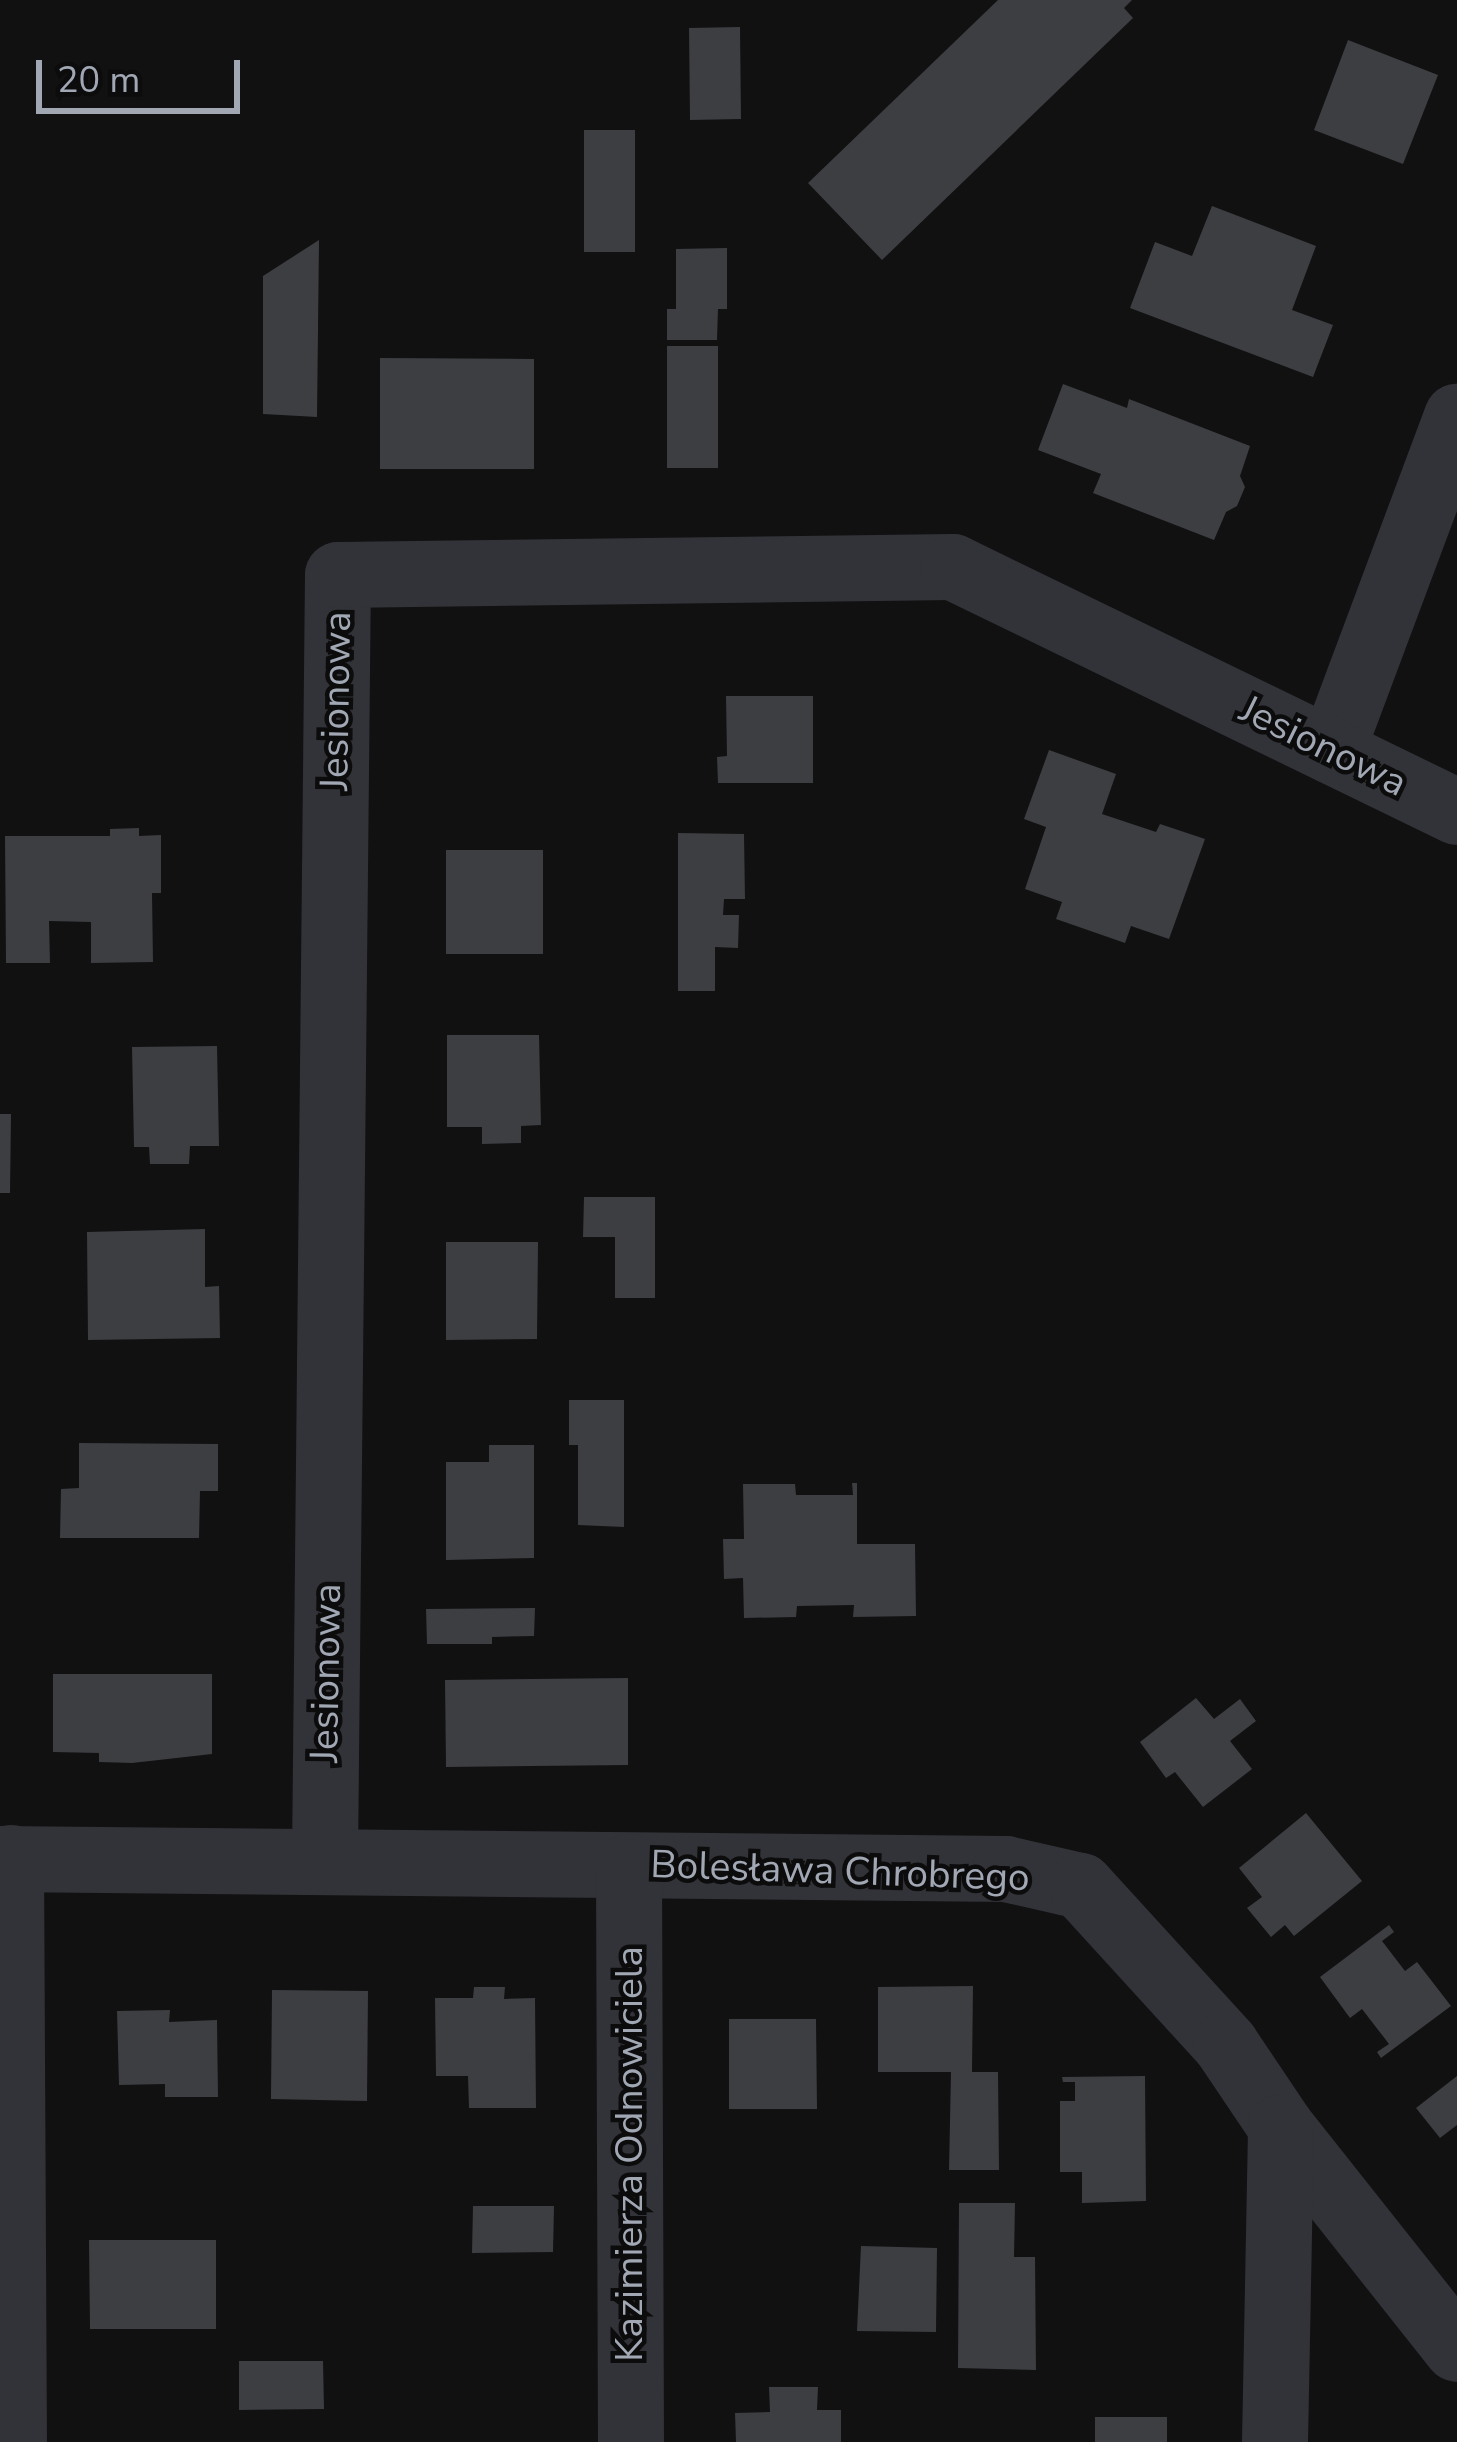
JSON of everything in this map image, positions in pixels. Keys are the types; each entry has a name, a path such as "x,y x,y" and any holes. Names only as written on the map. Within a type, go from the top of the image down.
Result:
{"street":[{"path":"1332,752 1457,417"},
{"name":"Jesionowa","path":"326,1858 338,575 953,567 1457,812"},
{"name":"Bolesława Chrobrego","path":"5,1859 326,1858 629,1867 1006,1869 1081,1886 1226,2044 1281,2127 1457,2349"},
{"path":"5,1859 14,2442"},
{"name":"Kazimierza Odnowiciela","path":"629,1867 631,2442"},
{"path":"1275,2442 1281,2127"}],"building":[{"path":"998,0 1132,0 1124,8 1133,18 882,260 808,183"},
{"path":"740,27 741,119 690,120 689,28"},
{"path":"1348,40 1438,75 1403,164 1314,130"},
{"path":"584,130 635,130 635,252 584,252"},
{"path":"1212,206 1316,246 1292,310 1333,325 1313,377 1130,308 1155,242 1192,256"},
{"path":"319,240 317,417 263,414 263,276"},
{"path":"727,248 727,309 718,309 717,340 667,340 667,309 676,309 676,249"},
{"path":"667,346 718,346 718,468 667,468"},
{"path":"380,358 534,359 534,469 380,469"},
{"path":"1063,384 1127,408 1129,399 1250,446 1240,476 1245,487 1237,506 1226,512 1214,540 1093,493 1101,474 1038,450"},
{"path":"726,696 813,696 813,783 718,783 717,757 727,756"},
{"path":"1049,750 1116,774 1102,814 1156,832 1160,824 1205,839 1169,939 1131,926 1125,943 1056,919 1062,902 1025,889 1046,827 1024,819"},
{"path":"139,828 139,836 161,835 161,893 152,893 153,962 91,963 91,922 49,921 50,963 6,963 5,836 110,836 110,829"},
{"path":"678,833 744,834 745,899 724,899 723,915 739,915 738,948 715,947 715,991 678,991"},
{"path":"446,850 543,850 543,954 446,954"},
{"path":"447,1035 539,1035 541,1125 521,1126 521,1143 482,1144 482,1127 447,1127"},
{"path":"217,1046 219,1146 190,1146 189,1164 150,1164 149,1147 134,1147 132,1047"},
{"path":"0,1114 11,1114 10,1193 0,1193"},
{"path":"584,1197 655,1197 655,1298 615,1298 615,1237 583,1237"},
{"path":"205,1229 205,1287 219,1286 220,1338 88,1340 87,1232"},
{"path":"446,1242 538,1242 537,1339 446,1340"},
{"path":"569,1400 624,1400 624,1527 578,1525 578,1445 569,1445"},
{"path":"79,1443 218,1444 218,1491 200,1491 199,1538 60,1538 61,1489 79,1488"},
{"path":"489,1445 534,1445 534,1558 446,1560 446,1462 489,1462"},
{"path":"852,1483 857,1483 857,1544 915,1544 916,1616 853,1617 854,1605 797,1606 796,1617 744,1618 743,1578 724,1579 723,1539 744,1539 743,1484 795,1484 796,1495 853,1495"},
{"path":"535,1608 534,1636 492,1637 492,1644 427,1644 426,1609"},
{"path":"53,1674 212,1674 212,1754 132,1763 99,1762 99,1753 53,1752"},
{"path":"628,1678 628,1765 446,1767 445,1680"},
{"path":"1196,1698 1214,1719 1240,1699 1256,1721 1230,1741 1252,1769 1203,1807 1175,1772 1166,1778 1140,1742"},
{"path":"1306,1813 1362,1881 1294,1936 1285,1925 1271,1937 1247,1908 1262,1897 1239,1868"},
{"path":"1389,1925 1394,1932 1382,1941 1405,1971 1417,1962 1451,2006 1381,2058 1377,2052 1389,2044 1362,2009 1350,2018 1320,1977"},
{"path":"973,1986 972,2072 998,2072 999,2170 949,2170 951,2072 878,2072 878,1987"},
{"path":"474,1987 505,1987 504,1999 535,1998 536,2108 469,2108 468,2076 436,2076 435,1998 473,1998"},
{"path":"272,1990 368,1991 367,2101 271,2099"},
{"path":"170,2010 169,2022 217,2020 218,2097 165,2097 165,2084 119,2085 117,2011"},
{"path":"729,2019 816,2019 817,2109 729,2109"},
{"path":"1145,2076 1146,2201 1082,2203 1082,2172 1060,2172 1060,2101 1075,2101 1075,2082 1063,2082 1062,2077"},
{"path":"1457,2076 1457,2125 1440,2138 1416,2108"},
{"path":"959,2203 1015,2203 1014,2257 1035,2257 1036,2370 958,2368"},
{"path":"473,2206 554,2206 553,2252 472,2253"},
{"path":"89,2240 216,2240 216,2329 90,2329"},
{"path":"861,2246 937,2248 936,2332 857,2331"},
{"path":"239,2361 323,2361 324,2409 239,2410"},
{"path":"769,2387 818,2387 817,2410 841,2410 841,2442 736,2442 735,2413 770,2412"},
{"path":"1095,2417 1167,2417 1167,2442 1095,2442"}]}
